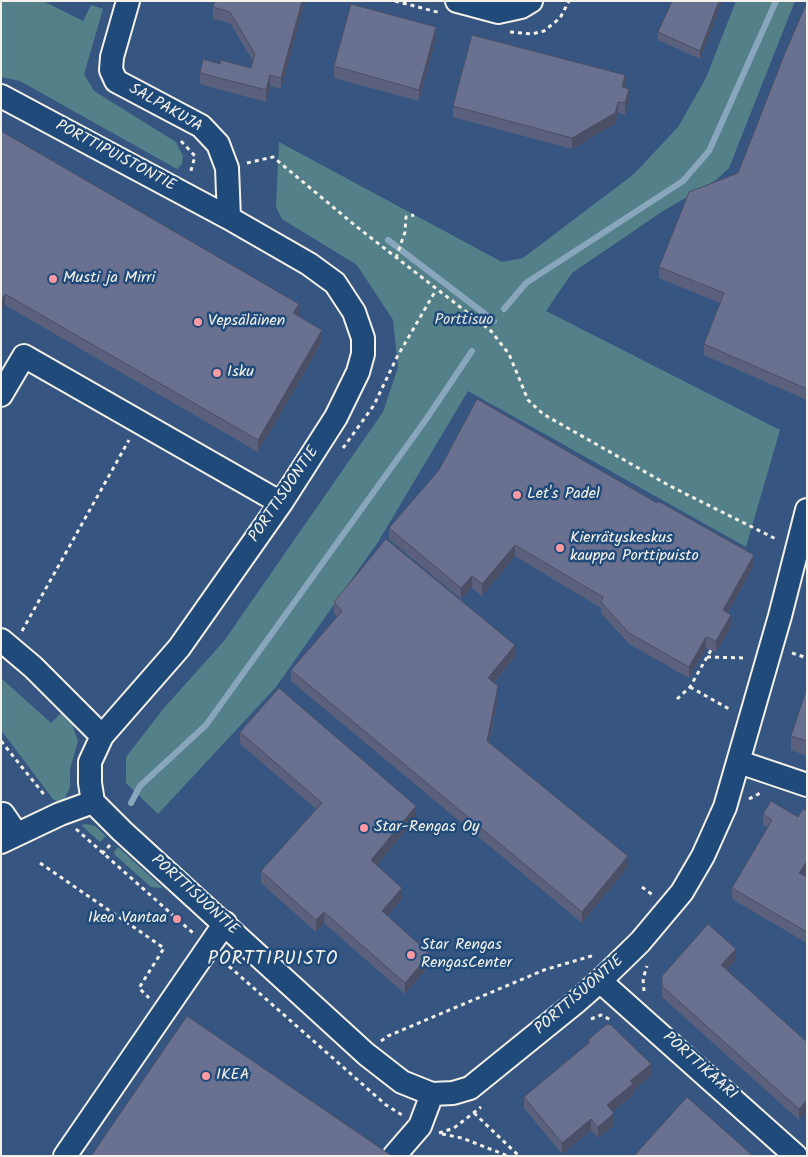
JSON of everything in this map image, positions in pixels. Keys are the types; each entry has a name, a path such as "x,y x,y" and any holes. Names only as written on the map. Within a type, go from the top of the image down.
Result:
{"street":[{"name":"SALPAKUJA","path":"128,1 112,57 111,70 116,81 201,126 218,144 227,168 229,218"},
{"path":"470,3 498,12 521,7 532,1"},
{"name":"PORTTIPUISTONTIE","path":"1,96 229,218"},
{"name":"PORTTISUONTIE","path":"229,218 309,264 335,283 354,312 363,338 363,354 358,372 336,417 281,503 178,648 102,736 90,762 90,783 93,802 366,1054 402,1082 432,1094 453,1093 470,1088 600,981 640,942 682,892 703,856 725,806 780,616 807,510"},
{"path":"1,395 24,356 281,503"},
{"name":"PORTTISUONTIE","path":"780,616 807,562"},
{"path":"6,644 102,736"},
{"path":"739,762 807,785"},
{"path":"3,814 9,838 60,814 93,802"},
{"path":"65,1156 208,946 225,924"},
{"name":"PORTTIKAARI","path":"600,981 796,1156"},
{"path":"394,1156 420,1126 432,1094"}],"path":[{"path":"227,168 273,157 396,258 491,331 509,354 528,400 543,414 670,486 780,541"},
{"path":"396,258 405,232 406,217 414,215"},
{"path":"6,644 20,635 139,422"},
{"path":"677,699 690,686 711,650"},
{"path":"792,653 807,658"},
{"path":"707,657 748,658"},
{"path":"690,686 733,711"},
{"path":"1,741 60,814 102,854 386,1105 420,1126 442,1134 462,1138 508,1156"},
{"path":"40,864 164,948 139,988 152,1001 165,1010"},
{"path":"642,886 654,896"},
{"path":"380,1042 388,1036 544,970 601,953"},
{"path":"586,1020 601,1015 615,1023"},
{"path":"442,1134 489,1101"},
{"path":"474,1113 519,1156"}],"green space":[{"path":"1,1 43,1 83,21 91,5 103,9 84,74 94,91 176,142 183,156 182,164 177,169 20,81 1,77"},
{"name":"Porttisuo","path":"736,1 795,1 729,168 716,180 663,211 572,273 546,311 780,430 746,547 468,391 378,542 276,687 158,814 126,783 126,757 164,708 224,641 383,412 398,367 393,320 357,265 282,219 276,207 279,142 502,262 523,258 634,174 678,127 706,78"},
{"path":"1,678 51,723 64,710 71,721 78,741 70,769 70,787 65,798 60,803 53,799 1,730"},
{"path":"81,825 95,826 106,836 100,842"},
{"path":"118,847 163,888 151,887 115,855 114,852"}],"building":[{"path":"215,1 302,1 281,78 270,75 266,90 200,73 203,59 220,64 221,60 251,68 255,54 230,12 213,7"},
{"path":"672,1 719,1 700,51 658,32"},
{"path":"807,2 807,389 704,344 724,293 659,267 689,192 738,173"},
{"path":"351,4 436,27 419,90 334,66"},
{"path":"472,35 625,75 622,87 629,89 625,103 618,102 615,113 572,138 453,106"},
{"path":"1,131 299,304 293,313 322,330 258,440 5,294 1,301"},
{"name":"Kierrätyskeskus kauppa Porttipuisto","path":"477,399 657,503 658,501 754,555 723,610 731,615 716,641 706,637 689,667 629,633 601,602 603,597 515,545 482,584 472,576 461,588 389,528 439,470"},
{"path":"386,539 515,645 488,678 498,686 487,741 628,856 582,912 291,670 342,611 334,602"},
{"path":"279,688 416,806 371,860 402,888 382,911 430,954 405,983 324,912 316,920 261,871 322,803 240,732"},
{"path":"807,688 807,741 791,736"},
{"path":"771,801 798,817 803,809 807,811 807,861 799,873 807,877 807,932 732,888 772,820 763,814"},
{"path":"708,924 736,949 721,965 807,1042 807,1100 799,1109 662,986 662,976"},
{"name":"IKEA","path":"187,1016 392,1156 91,1156"},
{"path":"607,1024 611,1025 651,1064 630,1081 633,1084 607,1105 614,1113 598,1127 591,1119 562,1143 524,1097 590,1042 588,1040"},
{"path":"687,1097 753,1156 634,1156"}],"waterway":[{"path":"504,309 526,283 683,181 709,151 776,1"},
{"path":"388,240 494,321"},
{"path":"131,803 140,786 206,725 427,418 472,351"}],"place":[{"name":"Musti ja Mirri","path":"53,279"},
{"name":"Vepsäläinen","path":"198,322"},
{"name":"Isku","path":"217,373"},
{"name":"Let's Padel","path":"517,495"},
{"name":"Kierrätyskeskus kauppa Porttipuisto","path":"560,548"},
{"name":"Star-Rengas Oy","path":"364,828"},
{"name":"Ikea Vantaa","path":"177,919"},
{"name":"Star Rengas RengasCenter","path":"411,955"},
{"name":"IKEA","path":"206,1076"}],"district":[{"name":"PORTTIPUISTO","path":"273,961"}]}
